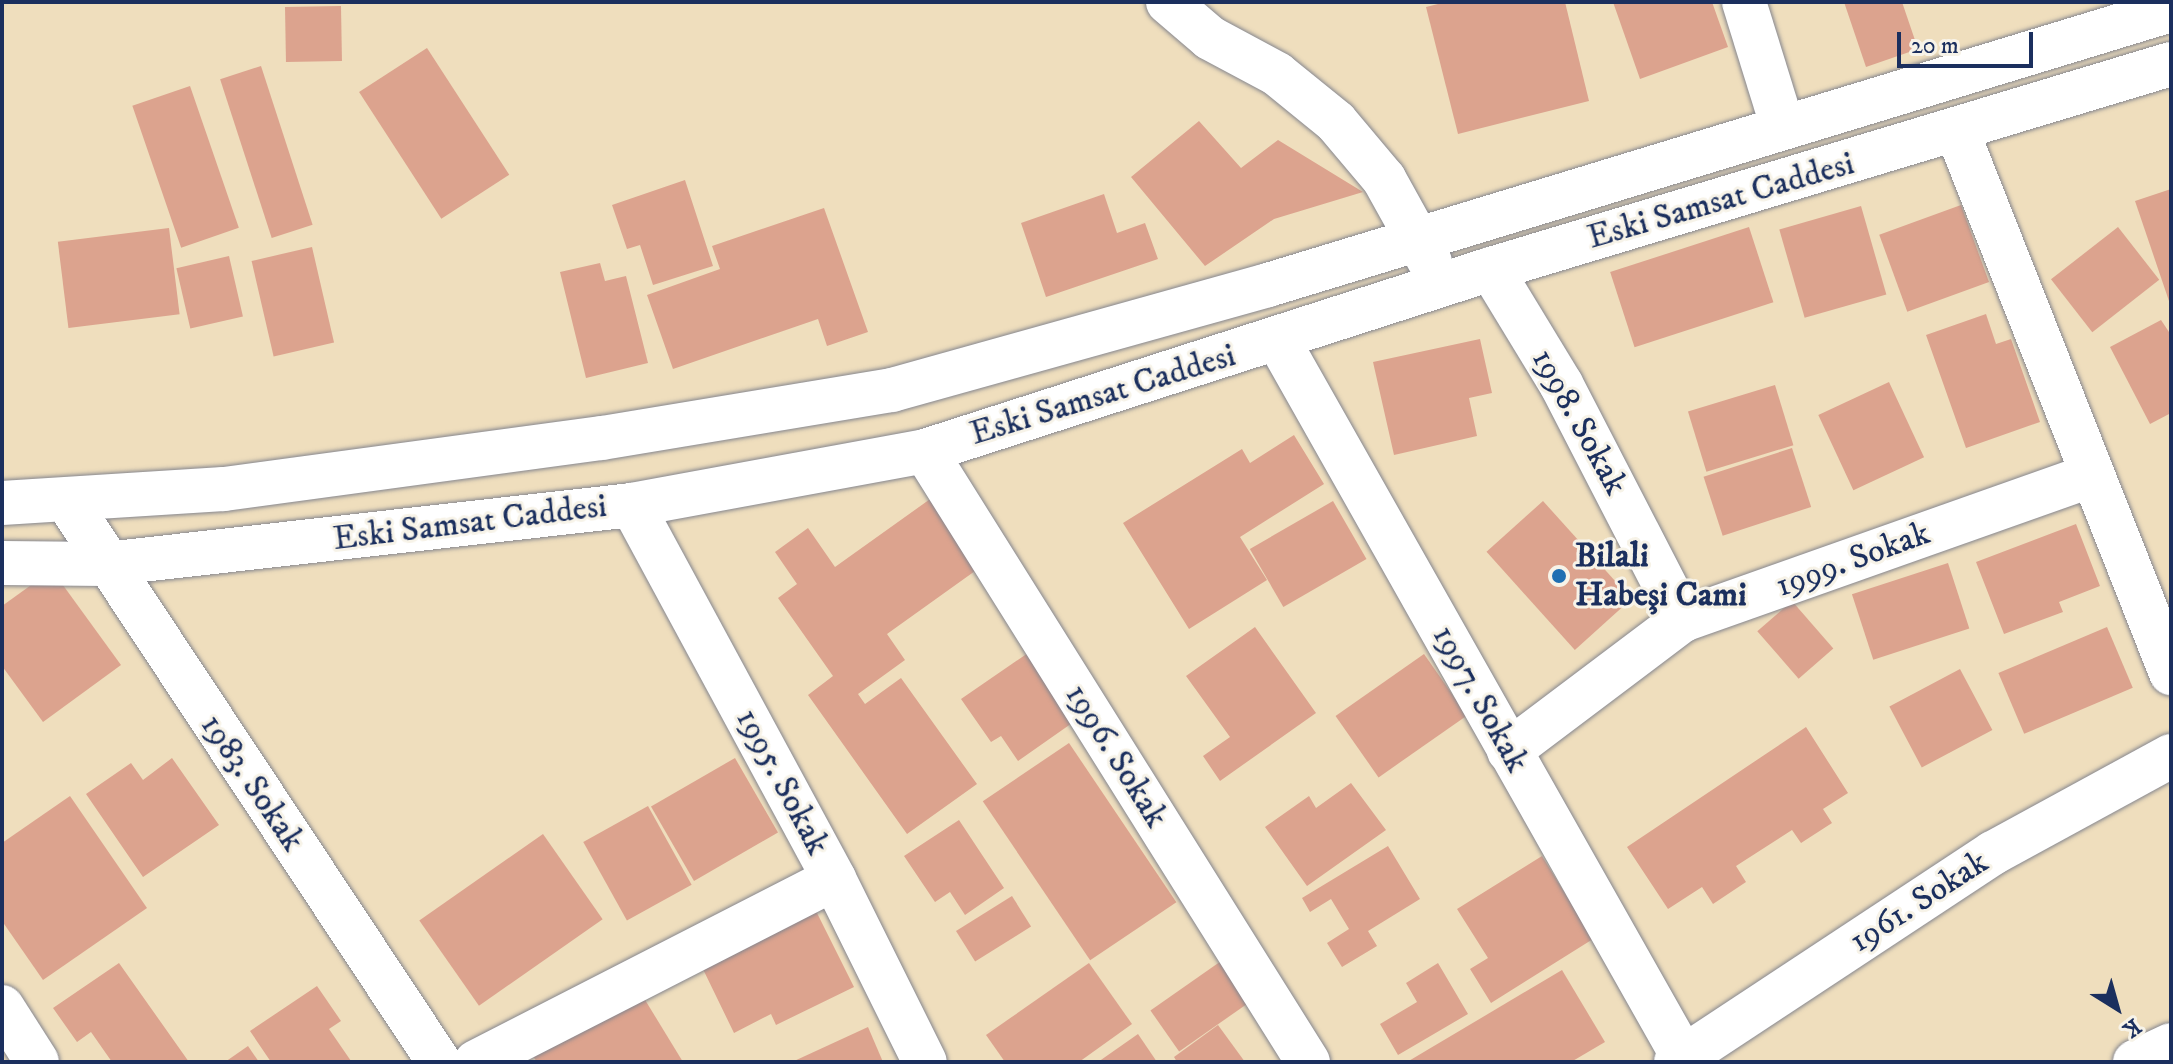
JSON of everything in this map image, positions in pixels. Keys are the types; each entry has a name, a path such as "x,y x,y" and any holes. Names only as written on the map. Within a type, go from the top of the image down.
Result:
{"street":[{"path":"1168,2 1210,38 1277,74 1336,122 1384,179 1414,239 1445,284"},
{"path":"1744,2 1782,125"},
{"name":"Eski Samsat Caddesi","path":"2,503 68,502 224,489 586,441 892,390 1268,285 1782,125 2063,21 2171,10"},
{"name":"Eski Samsat Caddesi","path":"2,563 106,564 632,505 925,451 1491,269 2171,64"},
{"path":"1957,131 2171,673"},
{"name":"1998. Sokak","path":"1491,269 1561,384 1683,620"},
{"name":"1997. Sokak","path":"1278,340 1681,1061"},
{"name":"1996. Sokak","path":"925,451 1308,1062"},
{"name":"1999. Sokak","path":"1509,751 1683,620 2092,475"},
{"name":"1983. Sokak","path":"68,502 106,564 439,1062"},
{"name":"1995. Sokak","path":"632,505 834,879 925,1062"},
{"name":"1961. Sokak","path":"1681,1061 1993,853 2171,756"},
{"path":"476,1062 834,879"},
{"path":"2,1007 37,1062"},
{"path":"2135,1062 2171,1045"}],"building":[{"path":"1446,2 1565,2 1589,101 1458,134 1426,7"},
{"path":"1613,2 1712,2 1728,47 1640,79"},
{"path":"1844,2 1902,2 1918,49 1866,67"},
{"path":"341,6 342,61 286,62 285,7"},
{"path":"427,48 509,175 441,219 359,92"},
{"path":"261,66 313,225 272,238 220,79"},
{"path":"190,86 239,228 181,248 132,106"},
{"path":"1199,121 1241,168 1278,140 1363,192 1274,219 1205,266 1131,177"},
{"path":"685,180 713,266 653,285 640,245 627,249 612,205"},
{"path":"2171,189 2171,304 2170,304 2135,201"},
{"path":"1104,194 1117,233 1145,223 1158,259 1046,297 1021,223"},
{"path":"1961,205 1989,282 1907,312 1879,235"},
{"path":"1861,206 1886,294 1805,318 1779,229"},
{"path":"824,208 868,332 827,346 818,319 673,369 647,295 720,269 712,246"},
{"path":"1749,227 1773,302 1635,347 1610,272"},
{"path":"2118,227 2159,280 2092,332 2051,279"},
{"path":"169,228 180,314 68,328 58,242"},
{"path":"312,247 334,342 274,356 252,261"},
{"path":"229,256 243,316 190,329 176,268"},
{"path":"600,263 605,281 626,276 648,363 586,378 560,272"},
{"path":"1986,314 1996,344 2011,339 2040,422 1966,448 1926,335"},
{"path":"2161,320 2171,335 2171,413 2150,424 2110,347"},
{"path":"1480,339 1492,393 1469,398 1477,436 1394,455 1373,362"},
{"path":"1889,382 1924,457 1853,490 1818,415"},
{"path":"1775,385 1793,445 1706,472 1688,412"},
{"path":"1294,435 1324,484 1240,537 1267,580 1189,629 1123,523 1242,449 1250,463"},
{"path":"1792,448 1811,507 1723,536 1704,477"},
{"path":"933,497 982,566 887,634 905,660 858,694 865,704 901,678 977,784 907,834 808,695 833,676 778,598 797,584 775,552 808,528 835,567"},
{"path":"1333,501 1366,559 1283,607 1250,549"},
{"name":"Bilali Habeşi Cami","path":"1543,501 1631,599 1575,650 1487,552"},
{"path":"2076,524 2100,586 2059,602 2063,612 2004,634 1976,562"},
{"path":"1948,563 1969,629 1873,660 1852,594"},
{"path":"52,570 121,665 43,722 2,666 2,606"},
{"path":"1792,601 1833,649 1799,679 1757,631"},
{"path":"1255,627 1316,713 1220,781 1203,756 1230,737 1186,676"},
{"path":"2107,627 2133,688 2024,734 1998,673"},
{"path":"1028,653 1075,721 1018,761 1001,736 991,742 961,699"},
{"path":"1424,654 1467,715 1379,777 1336,716"},
{"path":"1960,669 1992,730 1922,767 1889,707"},
{"path":"1806,727 1848,793 1823,809 1832,823 1801,843 1792,830 1736,866 1746,882 1713,904 1702,887 1668,909 1627,847"},
{"path":"1069,743 1176,902 1090,960 983,801"},
{"path":"172,758 219,825 143,877 86,794 131,763 143,780"},
{"path":"735,758 778,832 694,881 651,806"},
{"path":"1351,783 1386,830 1307,886 1265,827 1309,796 1316,808"},
{"path":"70,796 147,908 43,980 2,921 2,843"},
{"path":"648,806 692,885 627,921 583,842"},
{"path":"959,820 1004,888 965,915 950,892 935,902 904,856"},
{"path":"543,834 603,919 479,1006 419,921"},
{"path":"1388,846 1420,899 1368,931 1377,946 1342,967 1327,943 1349,929 1331,899 1310,912 1302,898"},
{"path":"1542,856 1593,939 1491,1003 1470,969 1488,958 1457,909"},
{"path":"1012,896 1031,927 975,962 956,931"},
{"path":"814,907 854,987 776,1025 771,1014 734,1033 700,963"},
{"path":"1234,952 1263,993 1179,1051 1150,1011"},
{"path":"119,963 189,1062 112,1062 91,1032 77,1042 53,1008"},
{"path":"1089,963 1132,1024 1079,1062 1005,1062 986,1035"},
{"path":"1438,963 1468,1014 1398,1055 1380,1024 1417,1002 1406,983"},
{"path":"1562,970 1605,1042 1571,1062 1407,1062"},
{"path":"317,986 341,1021 329,1029 351,1061 271,1062 250,1031"},
{"path":"639,990 683,1062 537,1062 532,1055"},
{"path":"1218,1025 1245,1062 1177,1062 1174,1057"},
{"path":"868,1027 883,1062 792,1062"},
{"path":"1138,1034 1157,1062 1098,1062"},
{"path":"248,1046 259,1062 225,1062"}],"place":[{"name":"Bilali Habeşi Cami","path":"1559,576"}]}
